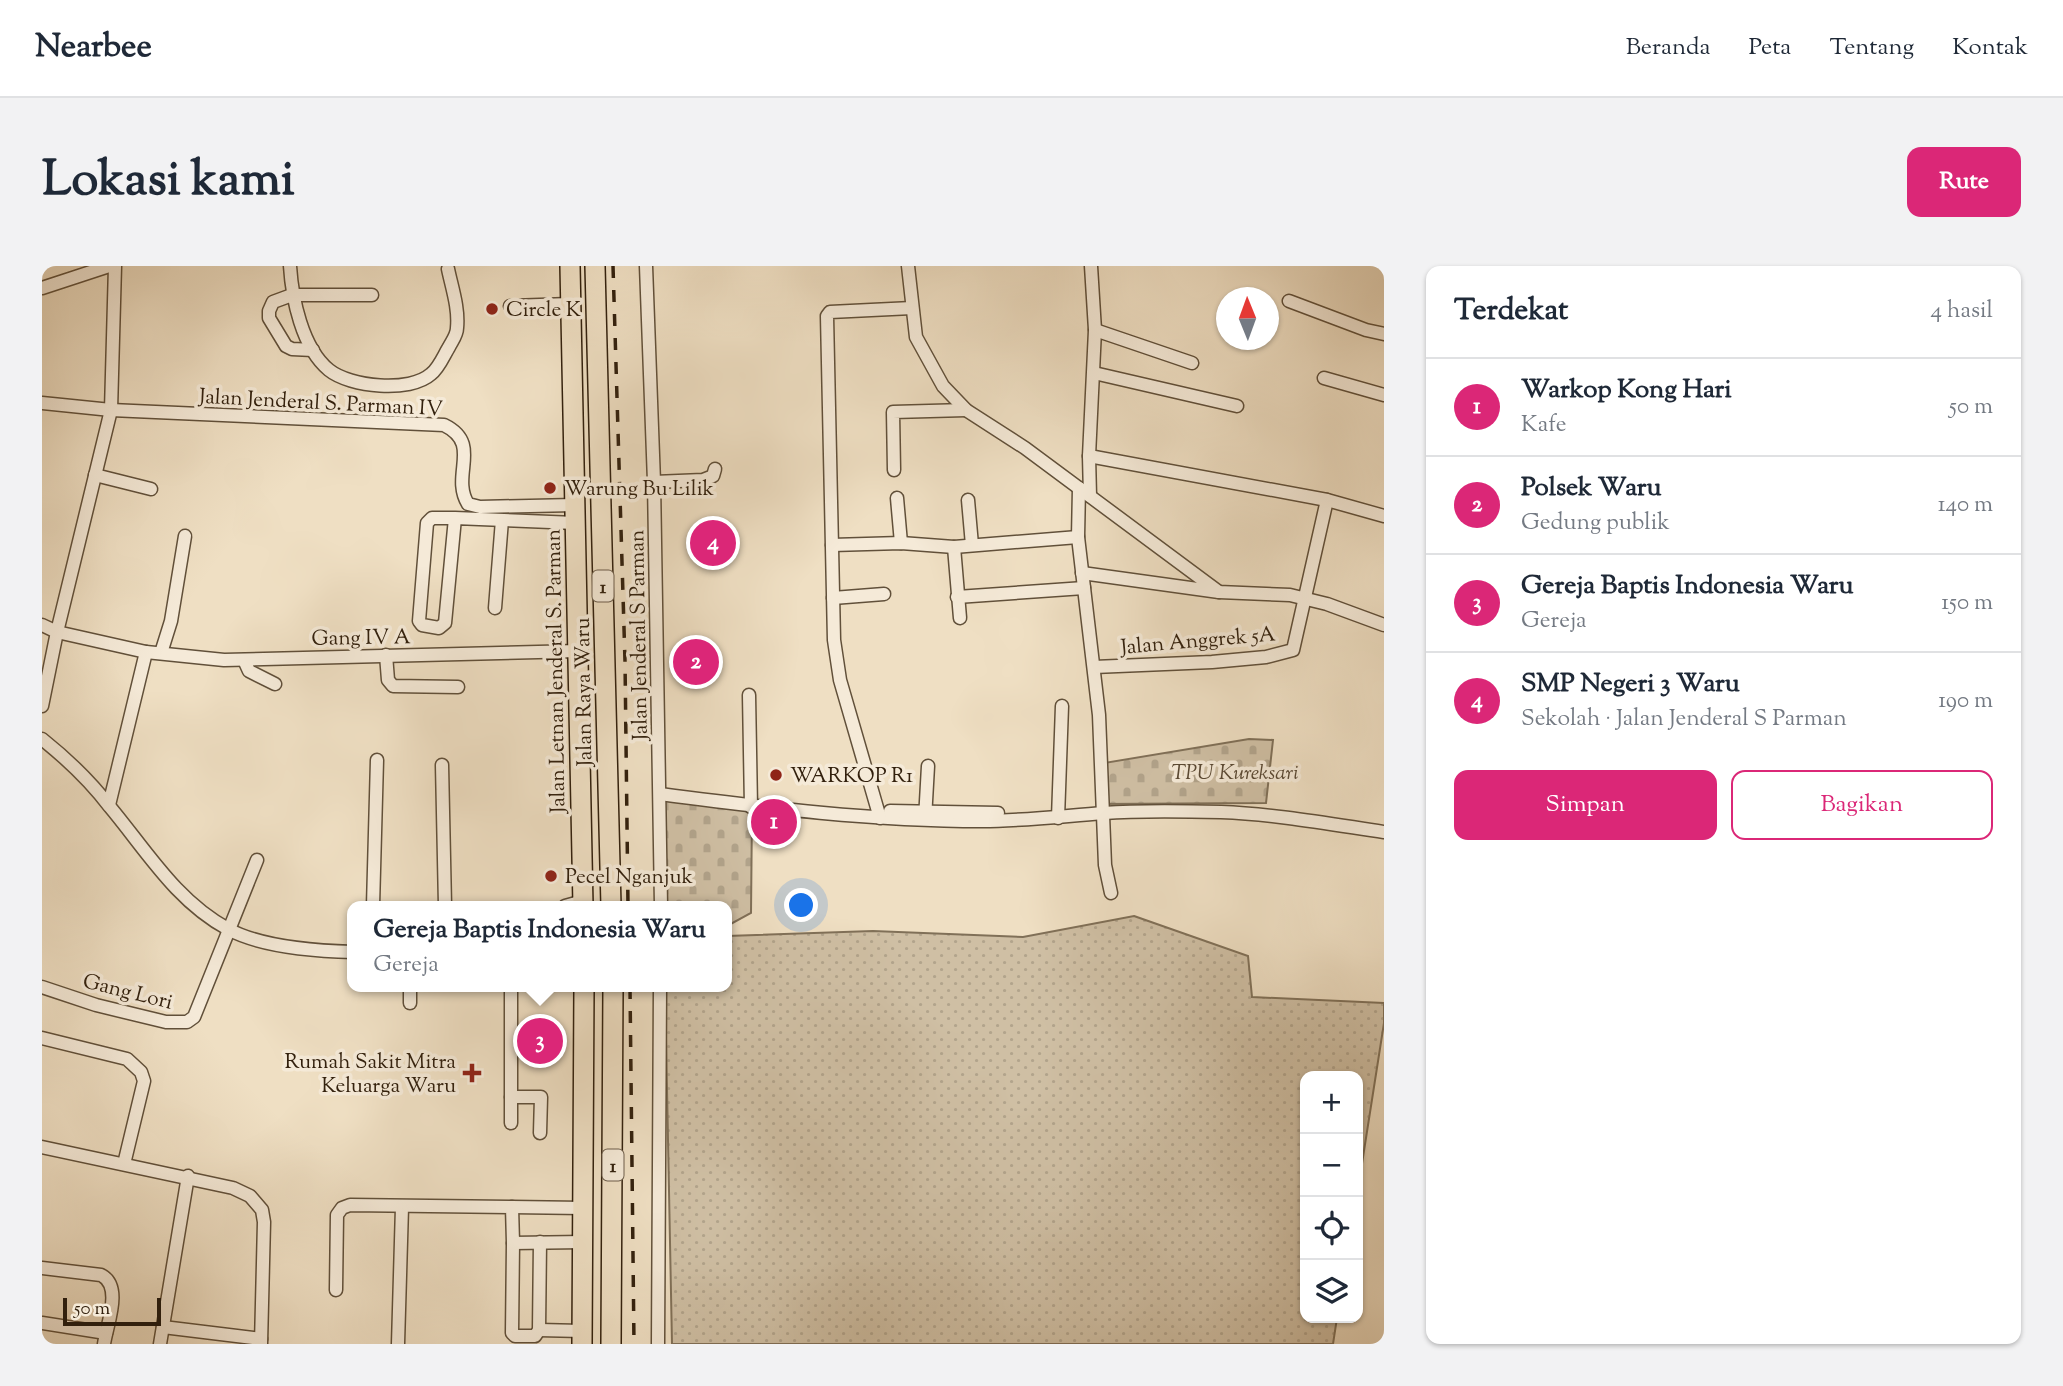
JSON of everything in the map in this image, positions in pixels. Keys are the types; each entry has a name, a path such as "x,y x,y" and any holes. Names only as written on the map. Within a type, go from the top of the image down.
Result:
{"highway":[{"name":"Jalan Letnan Jenderal S. Parman","path":"570,266 578,651 577,901"},
{"name":"Jalan Raya Waru","path":"595,266 611,901"},
{"name":"1","path":"582,1338 584,992"},
{"name":"1","path":"611,1344 613,992"},
{"path":"585,1034 600,1027 614,1032"}],"street":[{"path":"42,288 109,266"},
{"path":"42,706 57,632 111,410 115,266"},
{"path":"290,266 292,295 313,350 329,370 356,382 391,387 413,383 431,374 445,355 457,329 455,299 448,269"},
{"name":"Jalan Jenderal S Parman","path":"646,266 654,482 660,901"},
{"path":"908,266 916,337 943,386 966,410 1025,448 1219,592"},
{"path":"1091,266 1095,330 1094,373 1089,456 1078,537 1099,715 1105,864 1111,893"},
{"path":"313,350 288,348 269,318 273,302 292,295 372,295"},
{"path":"1289,301 1366,330 1384,334"},
{"path":"510,306 570,304"},
{"path":"878,814 840,680 834,640 827,316 830,312 912,309"},
{"path":"1095,330 1192,363"},
{"path":"1094,373 1237,406"},
{"path":"1324,378 1384,395"},
{"name":"Jalan Jenderal S. Parman IV","path":"42,403 111,410 444,425 456,431 463,439 463,491 468,504 575,514"},
{"path":"894,470 893,411 966,410"},
{"path":"1089,456 1327,500 1384,516"},
{"path":"654,482 703,480 713,476 715,469"},
{"path":"95,475 151,489"},
{"path":"897,498 901,543"},
{"path":"968,500 972,545"},
{"name":"Jalan Anggrek 5A","path":"1094,667 1212,662 1286,653 1295,647 1327,500"},
{"path":"455,518 445,623 439,628 422,625 419,621 427,523 432,518 455,518 502,520 575,514"},
{"path":"495,608 502,520"},
{"path":"161,653 172,621 185,537"},
{"path":"832,545 901,543 954,547 1078,537"},
{"path":"954,547 960,618"},
{"path":"1082,573 1219,592 1304,598 1384,625"},
{"path":"957,597 1084,588"},
{"path":"833,598 884,594"},
{"name":"Gang IV A","path":"42,625 57,632 146,652 244,660 578,651"},
{"path":"109,805 146,652"},
{"path":"386,655 388,680 393,686 458,687"},
{"path":"244,660 249,671 275,684"},
{"path":"749,695 751,803"},
{"path":"1058,816 1062,706"},
{"path":"42,740 58,752 109,805 169,882 207,916 230,930 285,946 347,951"},
{"path":"373,901 377,760"},
{"path":"442,765 445,901"},
{"path":"925,815 928,766"},
{"path":"660,793 751,803 805,813 925,815 984,821 1103,813 1221,812 1384,832"},
{"path":"230,930 257,860"},
{"name":"Gang Lori","path":"42,987 96,1005 166,1022 187,1022 194,1017 230,930"},
{"path":"410,992 410,1003"},
{"path":"511,992 511,1123"},
{"path":"658,1344 660,992"},
{"path":"42,1038 127,1059 141,1072 144,1080 124,1164"},
{"path":"511,1097 541,1097 540,1133"},
{"path":"42,1147 233,1188 250,1196 262,1210 261,1341 163,1327"},
{"path":"160,1344 188,1177"},
{"path":"336,1290 337,1215 342,1208 350,1205 583,1208"},
{"path":"398,1344 402,1207"},
{"path":"512,1207 512,1333 515,1336 535,1336 538,1330 540,1242"},
{"path":"513,1243 583,1242"},
{"path":"42,1268 101,1275 108,1279 113,1290 105,1338 42,1323"},
{"path":"538,1330 582,1338"}],"green space":[{"name":"TPU Kureksari","path":"1249,739 1273,740 1266,803 1100,804 1098,764"},
{"path":"660,794 752,809 751,913 732,923 732,901 663,901"},
{"path":"1134,916 1248,956 1252,997 1384,1003 1384,1023 1363,1157 1363,1071 1300,1071 1300,1323 1336,1323 1333,1344 672,1344 665,992 732,992 732,936 873,931 1023,937"}],"railway":[{"path":"613,266 625,661 628,901"},
{"path":"630,992 634,1344"}],"place":[{"name":"Circle K","path":"492,309"},
{"name":"Warung Bu Lilik","path":"550,488"},
{"name":"SMP Negeri 3 Waru","path":"713,543"},
{"name":"Polsek Waru","path":"696,662"},
{"name":"WARKOP R1","path":"776,775"},
{"name":"Warkop Kong Hari","path":"774,822"},
{"name":"Pecel Nganjuk","path":"551,876"},
{"name":"Gereja Baptis Indonesia Waru","path":"540,1041"},
{"name":"Rumah Sakit Mitra Keluarga Waru","path":"472,1073"}]}
